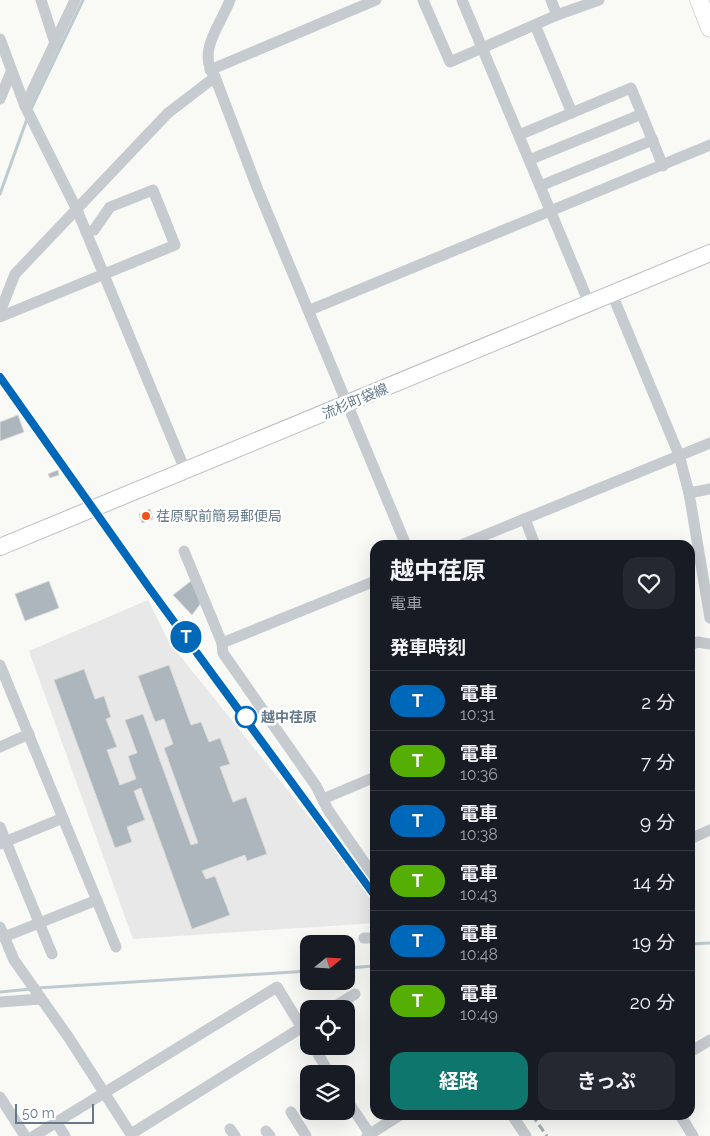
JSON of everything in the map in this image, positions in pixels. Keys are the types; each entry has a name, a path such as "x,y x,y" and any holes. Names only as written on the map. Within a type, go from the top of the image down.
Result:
{"main road":[{"path":"699,0 710,28"},
{"name":"流杉町袋線","path":"0,547 710,253"}],"street":[{"path":"40,0 55,43"},
{"path":"25,106 75,0"},
{"path":"230,0 209,45 212,74 258,190 310,310 404,540"},
{"path":"0,312 15,274 168,113 212,74 376,0"},
{"path":"423,0 450,62 557,15 599,0"},
{"path":"462,0 590,303"},
{"path":"551,0 557,15"},
{"path":"535,25 572,113"},
{"path":"0,42 25,106 77,210 185,470"},
{"path":"0,99 11,72"},
{"path":"519,135 631,88 663,166"},
{"path":"529,160 642,114"},
{"path":"540,186 652,140"},
{"path":"310,310 710,145"},
{"path":"0,317 175,245 153,190 110,207 94,230 86,232"},
{"path":"612,294 679,455 689,493 710,618"},
{"path":"480,540 525,519 710,443"},
{"path":"689,493 710,490"},
{"path":"525,519 533,540"},
{"path":"184,551 222,643 223,653 316,786 328,810 370,871"},
{"path":"222,643 370,583"},
{"path":"695,643 710,644"},
{"path":"0,665 116,947"},
{"path":"0,747 29,734"},
{"path":"323,799 370,779"},
{"path":"3,843 63,818"},
{"path":"0,827 3,843 52,954"},
{"path":"695,837 710,830"},
{"path":"97,900 40,924 2,932 14,960 106,1094 131,1135 300,1028"},
{"path":"34,1136 106,1094 277,987 300,1018"},
{"path":"345,1000 355,994"},
{"path":"0,1002 41,999"},
{"path":"695,1049 710,1040"},
{"path":"0,1097 25,1136"},
{"path":"291,1112 306,1136"},
{"path":"355,1113 369,1135 392,1120"},
{"path":"515,1120 526,1136"},
{"path":"683,1120 693,1136"},
{"path":"56,1122 65,1136"}],"shaded area":[{"path":"148,600 169,642 370,893 370,923 133,939 29,651"}],"building":[{"path":"18,415 24,432 0,441 0,422"},
{"path":"58,470 59,475 50,478 48,474"},
{"path":"150,509 153,519 142,523 139,514"},
{"path":"49,581 59,608 25,621 15,594"},
{"path":"191,581 201,603 192,615 173,595"},
{"path":"169,665 191,725 201,722 209,742 220,738 230,764 220,767 233,802 246,797 267,854 247,861 245,855 202,871 206,879 215,876 230,915 192,929 141,788 134,791 145,820 127,827 132,842 115,848 54,680 84,669 95,699 104,696 111,717 106,719 117,747 107,750 120,785 136,779 128,756 137,753 125,720 143,714 191,845 198,843 164,748 173,744 164,719 155,722 138,676"}],"waterway":[{"path":"30,111 83,0"},
{"path":"0,194 27,119"},
{"path":"695,944 710,943"},
{"path":"355,967 370,966"},
{"path":"37,988 300,972"},
{"path":"0,992 31,989"}],"railway":[{"path":"0,377 150,589 370,889"},
{"path":"536,1120 547,1136"}],"train":[{"name":"T","path":"0,377 150,589 246,717 370,889"}],"place":[{"name":"荏原駅前簡易郵便局","path":"146,516"},
{"name":"越中荏原","path":"246,717"}]}
